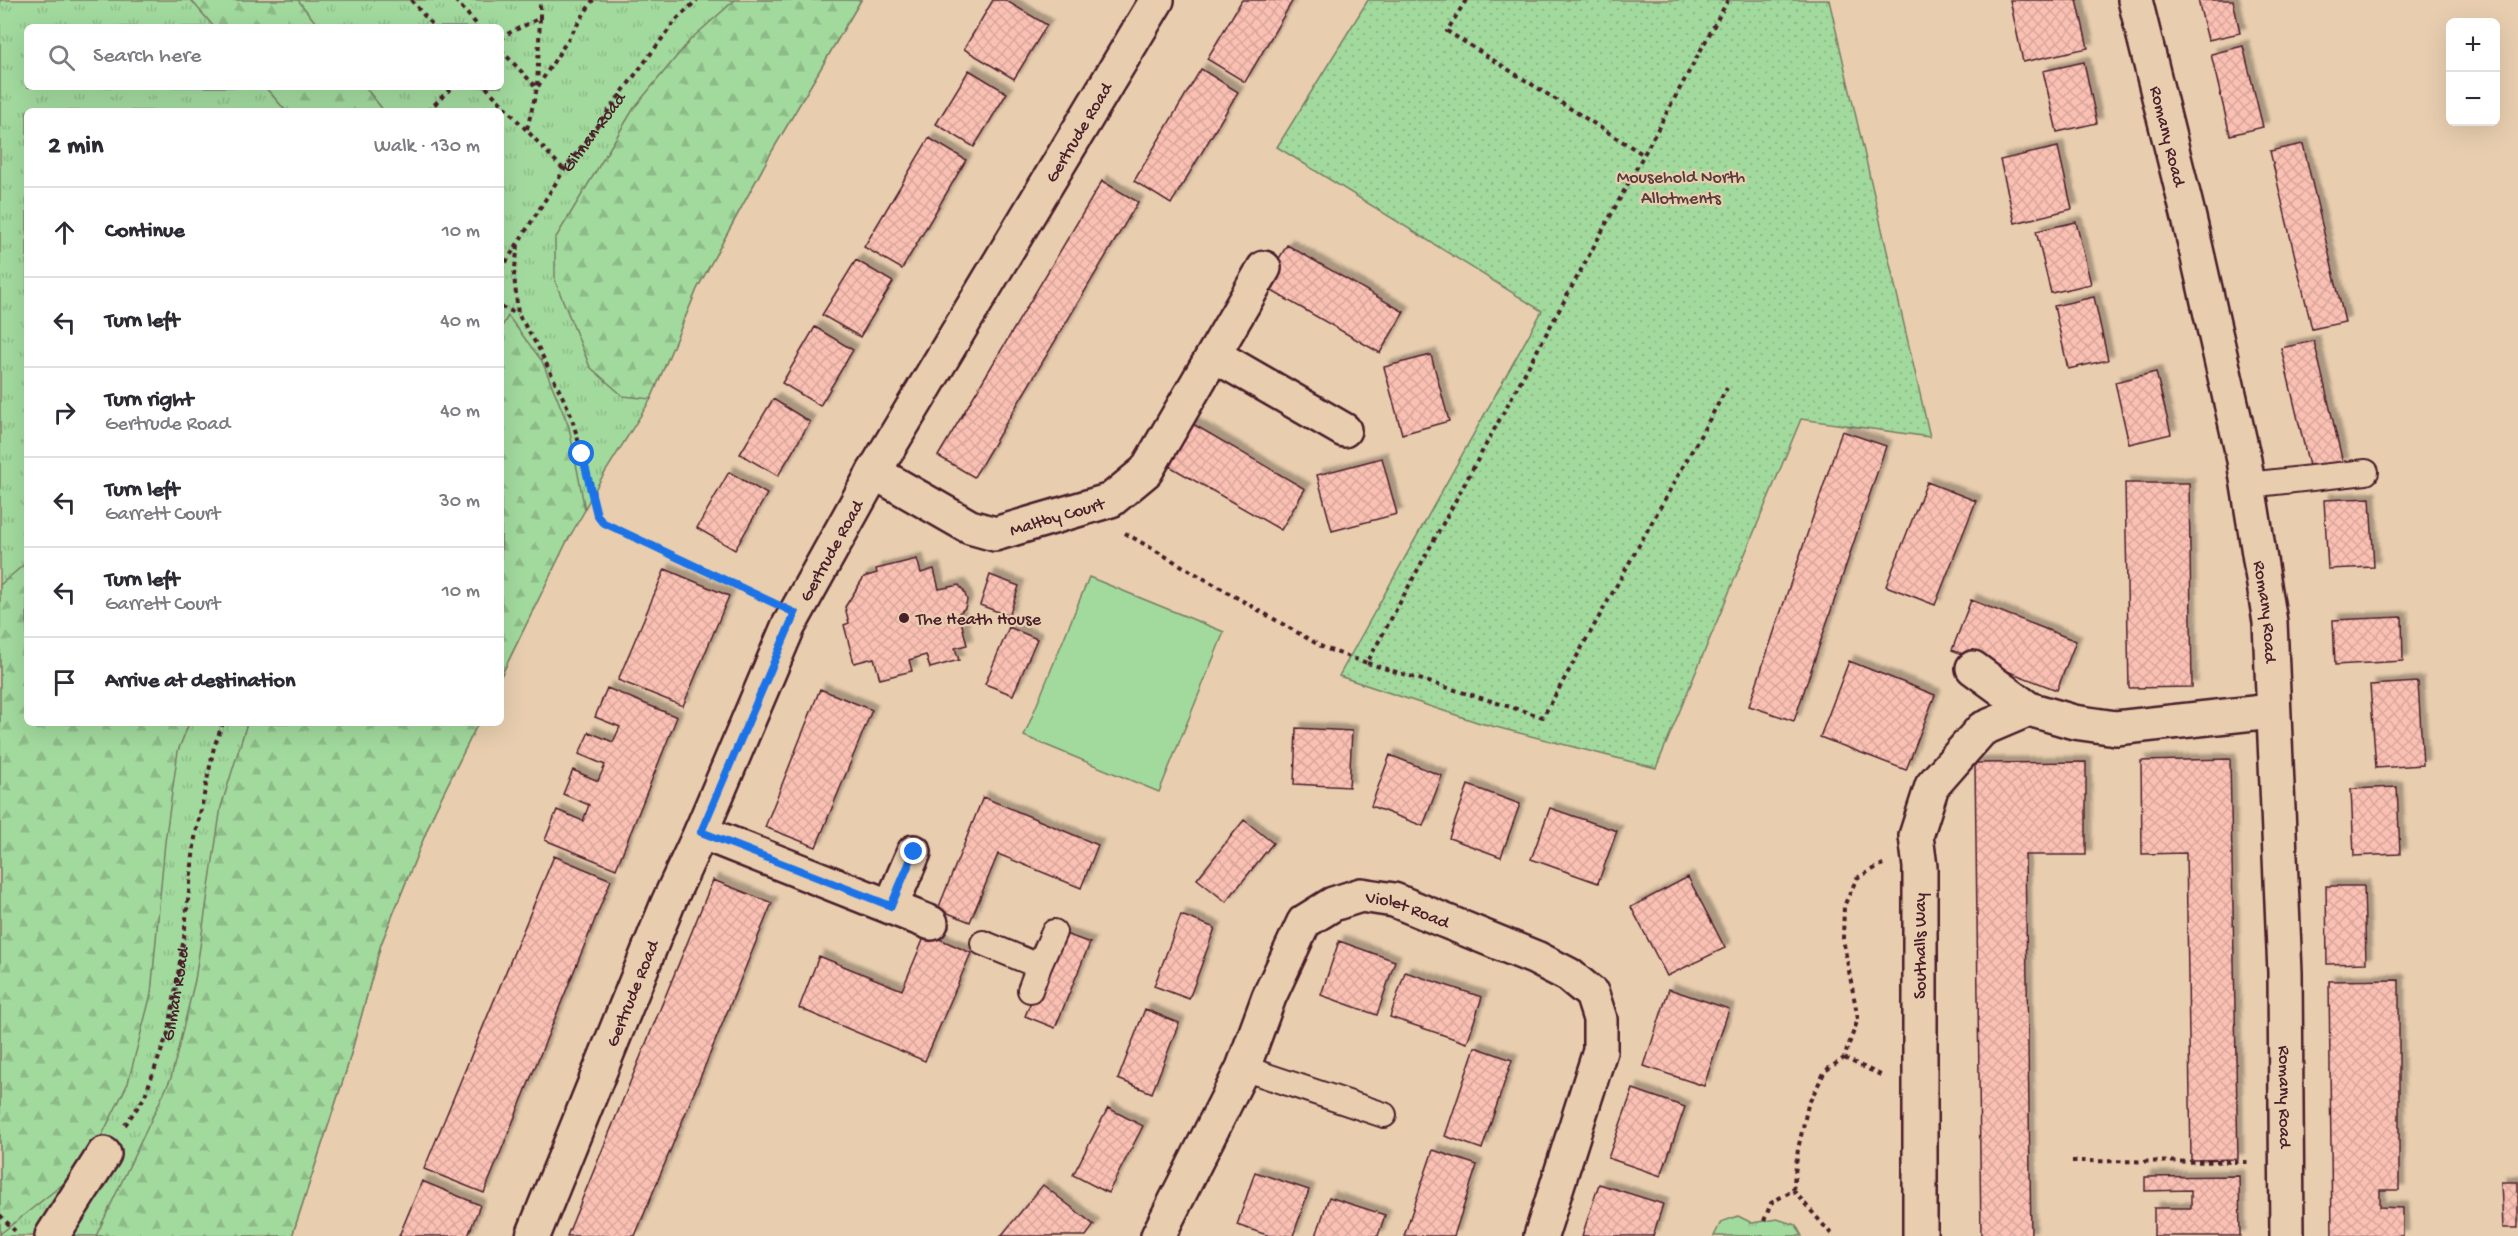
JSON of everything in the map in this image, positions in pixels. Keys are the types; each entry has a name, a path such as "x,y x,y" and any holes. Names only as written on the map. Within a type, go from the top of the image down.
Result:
{"street":[{"name":"Gertrude Road","path":"533,1236 664,914 795,613 874,472 1157,0"},
{"name":"Romany Road","path":"2135,0 2189,218 2244,460 2270,622 2272,711 2285,973 2287,1236"},
{"name":"Maltby Court","path":"874,472 970,527 994,534 1111,500 1146,471 1264,268"},
{"path":"1214,355 1344,430"},
{"path":"1973,668 2029,709 2074,722 2116,728 2272,711"},
{"name":"Southalls Way","path":"1920,1236 1920,867 1916,836 1932,786 1982,729 2029,709"},
{"path":"701,832 938,925"},
{"path":"891,906 914,852"},
{"name":"Violet Road","path":"1158,1236 1243,1068 1269,996 1304,921 1333,904 1361,896 1394,900 1536,958 1569,975 1592,994 1600,1019 1600,1051 1540,1236"},
{"path":"52,1236 104,1154"}],"lane":[{"path":"2248,485 2366,472"},
{"path":"1030,990 1054,932"},
{"path":"983,943 1039,966"},
{"path":"1243,1068 1384,1115"}],"path":[{"path":"411,0 431,24"},
{"path":"455,0 476,24"},
{"path":"527,129 537,88 540,0"},
{"path":"537,88 593,0"},
{"name":"Gilman Road","path":"504,266 564,170 676,20 697,0"},
{"path":"1466,0 1447,31 1644,155"},
{"path":"1366,663 1728,0"},
{"path":"504,37 540,18"},
{"path":"504,53 537,88"},
{"path":"431,108 449,90"},
{"path":"489,90 564,170"},
{"path":"518,245 514,275 518,315 549,367 570,412 592,488 597,515 602,522 795,613"},
{"path":"504,308 518,315"},
{"path":"1083,508 1324,648 1543,717 1727,388"},
{"name":"Gilman Road","path":"104,1154 144,1098 169,1030 184,937 195,838 212,758 222,726"},
{"path":"1833,1236 1793,1190 1798,1149 1808,1105 1824,1071 1844,1058 1858,1019 1842,939 1844,906 1857,878 1885,863 1920,867"},
{"path":"2072,1161 2285,1162"},
{"path":"1764,1221 1771,1203 1793,1190"},
{"path":"0,1215 17,1233"}],"green space":[{"path":"0,0 861,0 772,151 697,289 651,399 601,479 566,543 504,670 504,108 24,108 24,726 477,726 435,810 381,944 347,1068 292,1236 0,1236"},
{"path":"191,0 298,0 317,24 211,24"},
{"path":"735,0 861,0 772,151 697,289 651,399 623,396 590,367 555,281 555,239 634,108 691,39"},
{"name":"Mousehold North Allotments","path":"1368,0 1829,0 1930,437 1801,419 1656,768 1480,723 1339,676 1542,311 1277,147"},
{"path":"268,90 367,90 382,108 283,108"},
{"path":"508,316 542,361 569,427 585,510 566,543 504,670 504,323"},
{"path":"24,565 24,726 188,726 178,751 165,842 151,994 128,1083 87,1165 0,1234 0,585"},
{"path":"1089,577 1224,632 1159,792 1024,736"},
{"path":"246,726 477,726 435,810 381,944 347,1068 292,1236 96,1236 171,1078 195,980 221,807"},
{"path":"1738,1216 1752,1223 1777,1219 1796,1225 1802,1236 1714,1236 1721,1222"}],"building":[{"path":"993,0 1005,0 1047,25 1014,79 964,49"},
{"path":"1242,0 1293,0 1245,82 1207,59"},
{"path":"2010,0 2077,0 2088,48 2023,62"},
{"path":"2198,0 2233,0 2240,33 2208,40"},
{"path":"2243,46 2263,127 2230,135 2211,54"},
{"path":"2084,62 2097,123 2057,132 2043,71"},
{"path":"1201,69 1238,92 1171,204 1134,181"},
{"path":"969,70 1007,93 974,147 936,124"},
{"path":"929,138 966,160 902,269 864,247"},
{"path":"2303,144 2345,322 2312,329 2270,151"},
{"path":"2058,147 2072,209 2015,223 2000,160"},
{"path":"1102,181 1138,202 974,477 938,456"},
{"path":"2076,222 2091,284 2051,293 2036,231"},
{"path":"1287,245 1404,312 1380,353 1263,286"},
{"path":"856,260 893,282 860,337 822,315"},
{"path":"2094,297 2108,360 2068,369 2054,306"},
{"path":"815,327 853,350 820,406 782,383"},
{"path":"2314,341 2343,463 2310,470 2281,348"},
{"path":"1431,355 1449,421 1402,434 1384,367"},
{"path":"2156,372 2171,434 2129,444 2115,382"},
{"path":"773,399 810,422 778,476 740,454"},
{"path":"1186,420 1305,489 1281,530 1162,462"},
{"path":"1842,431 1886,446 1794,721 1749,706"},
{"path":"1382,458 1397,514 1332,531 1317,475"},
{"path":"729,472 767,494 735,550 697,528"},
{"path":"1927,482 1976,501 1935,605 1886,586"},
{"path":"2125,483 2189,483 2192,687 2129,688"},
{"path":"2370,498 2374,567 2328,569 2324,500"},
{"name":"The Heath House","path":"917,559 921,573 934,569 939,589 959,585 964,591 967,600 965,608 959,613 967,645 955,648 959,660 930,668 926,655 909,660 912,671 880,679 874,658 854,663 844,625 849,623 845,607 864,577 877,573 876,569"},
{"path":"665,569 729,596 683,706 618,680"},
{"path":"990,575 1019,586 1009,616 980,605"},
{"path":"1971,600 2076,641 2057,690 1952,650"},
{"path":"2402,617 2403,661 2335,665 2333,620"},
{"path":"1009,627 1037,639 1013,695 985,684"},
{"path":"1849,661 1935,695 1906,770 1820,737"},
{"path":"2418,682 2423,765 2376,768 2370,685"},
{"path":"607,688 677,717 616,869 545,840 557,810 583,821 589,805 563,794 573,770 598,781 605,765 579,754 589,732 613,742 620,727 595,717"},
{"path":"820,689 872,710 816,847 765,827"},
{"path":"1296,728 1352,731 1349,787 1294,784"},
{"path":"1390,755 1442,776 1423,826 1371,806"},
{"path":"2230,759 2238,1159 2191,1160 2186,853 2142,854 2141,761"},
{"path":"2086,762 2086,855 2025,855 2031,1236 1981,1236 1975,763"},
{"path":"1468,785 1520,804 1501,857 1449,838"},
{"path":"2397,787 2400,854 2354,856 2351,789"},
{"path":"983,797 1098,845 1081,888 998,854 970,922 938,909"},
{"path":"1550,808 1617,831 1598,883 1531,859"},
{"path":"1244,820 1273,843 1226,902 1197,879"},
{"path":"554,856 611,880 484,1193 424,1169"},
{"path":"1688,877 1725,948 1667,976 1631,907"},
{"path":"713,880 772,903 635,1236 567,1236"},
{"path":"2326,886 2364,886 2366,963 2327,964"},
{"path":"1181,915 1215,928 1189,999 1154,986"},
{"path":"1060,932 1090,943 1055,1028 1025,1016"},
{"path":"926,933 971,953 925,1061 799,1008 819,956 902,990"},
{"path":"1339,941 1395,961 1377,1015 1321,995"},
{"path":"1405,972 1482,997 1467,1043 1390,1017"},
{"path":"2399,980 2399,1190 2380,1190 2380,1207 2403,1208 2403,1236 2332,1236 2329,981"},
{"path":"1669,989 1729,1009 1704,1086 1644,1066"},
{"path":"1145,1009 1179,1023 1152,1093 1118,1079"},
{"path":"1475,1047 1512,1060 1482,1149 1445,1136"},
{"path":"1633,1089 1685,1107 1661,1176 1608,1158"},
{"path":"1108,1108 1143,1126 1108,1193 1073,1175"},
{"path":"1433,1150 1477,1165 1454,1236 1404,1236"},
{"path":"1255,1172 1309,1190 1293,1236 1270,1236 1237,1225"},
{"path":"2239,1176 2240,1236 2154,1236 2154,1208 2191,1208 2191,1190 2145,1191 2145,1177"},
{"path":"422,1181 480,1205 468,1236 399,1236"},
{"path":"2501,1182 2518,1182 2518,1228 2503,1228"},
{"path":"1599,1184 1663,1204 1653,1236 1582,1236"},
{"path":"1043,1185 1094,1225 1086,1236 1001,1236"},
{"path":"1329,1197 1385,1215 1378,1236 1316,1236"}],"place":[{"name":"The Heath House","path":"904,618"}],"route":[{"path":"582,454 597,515 602,522 795,613 701,832 891,906 914,852"}]}
